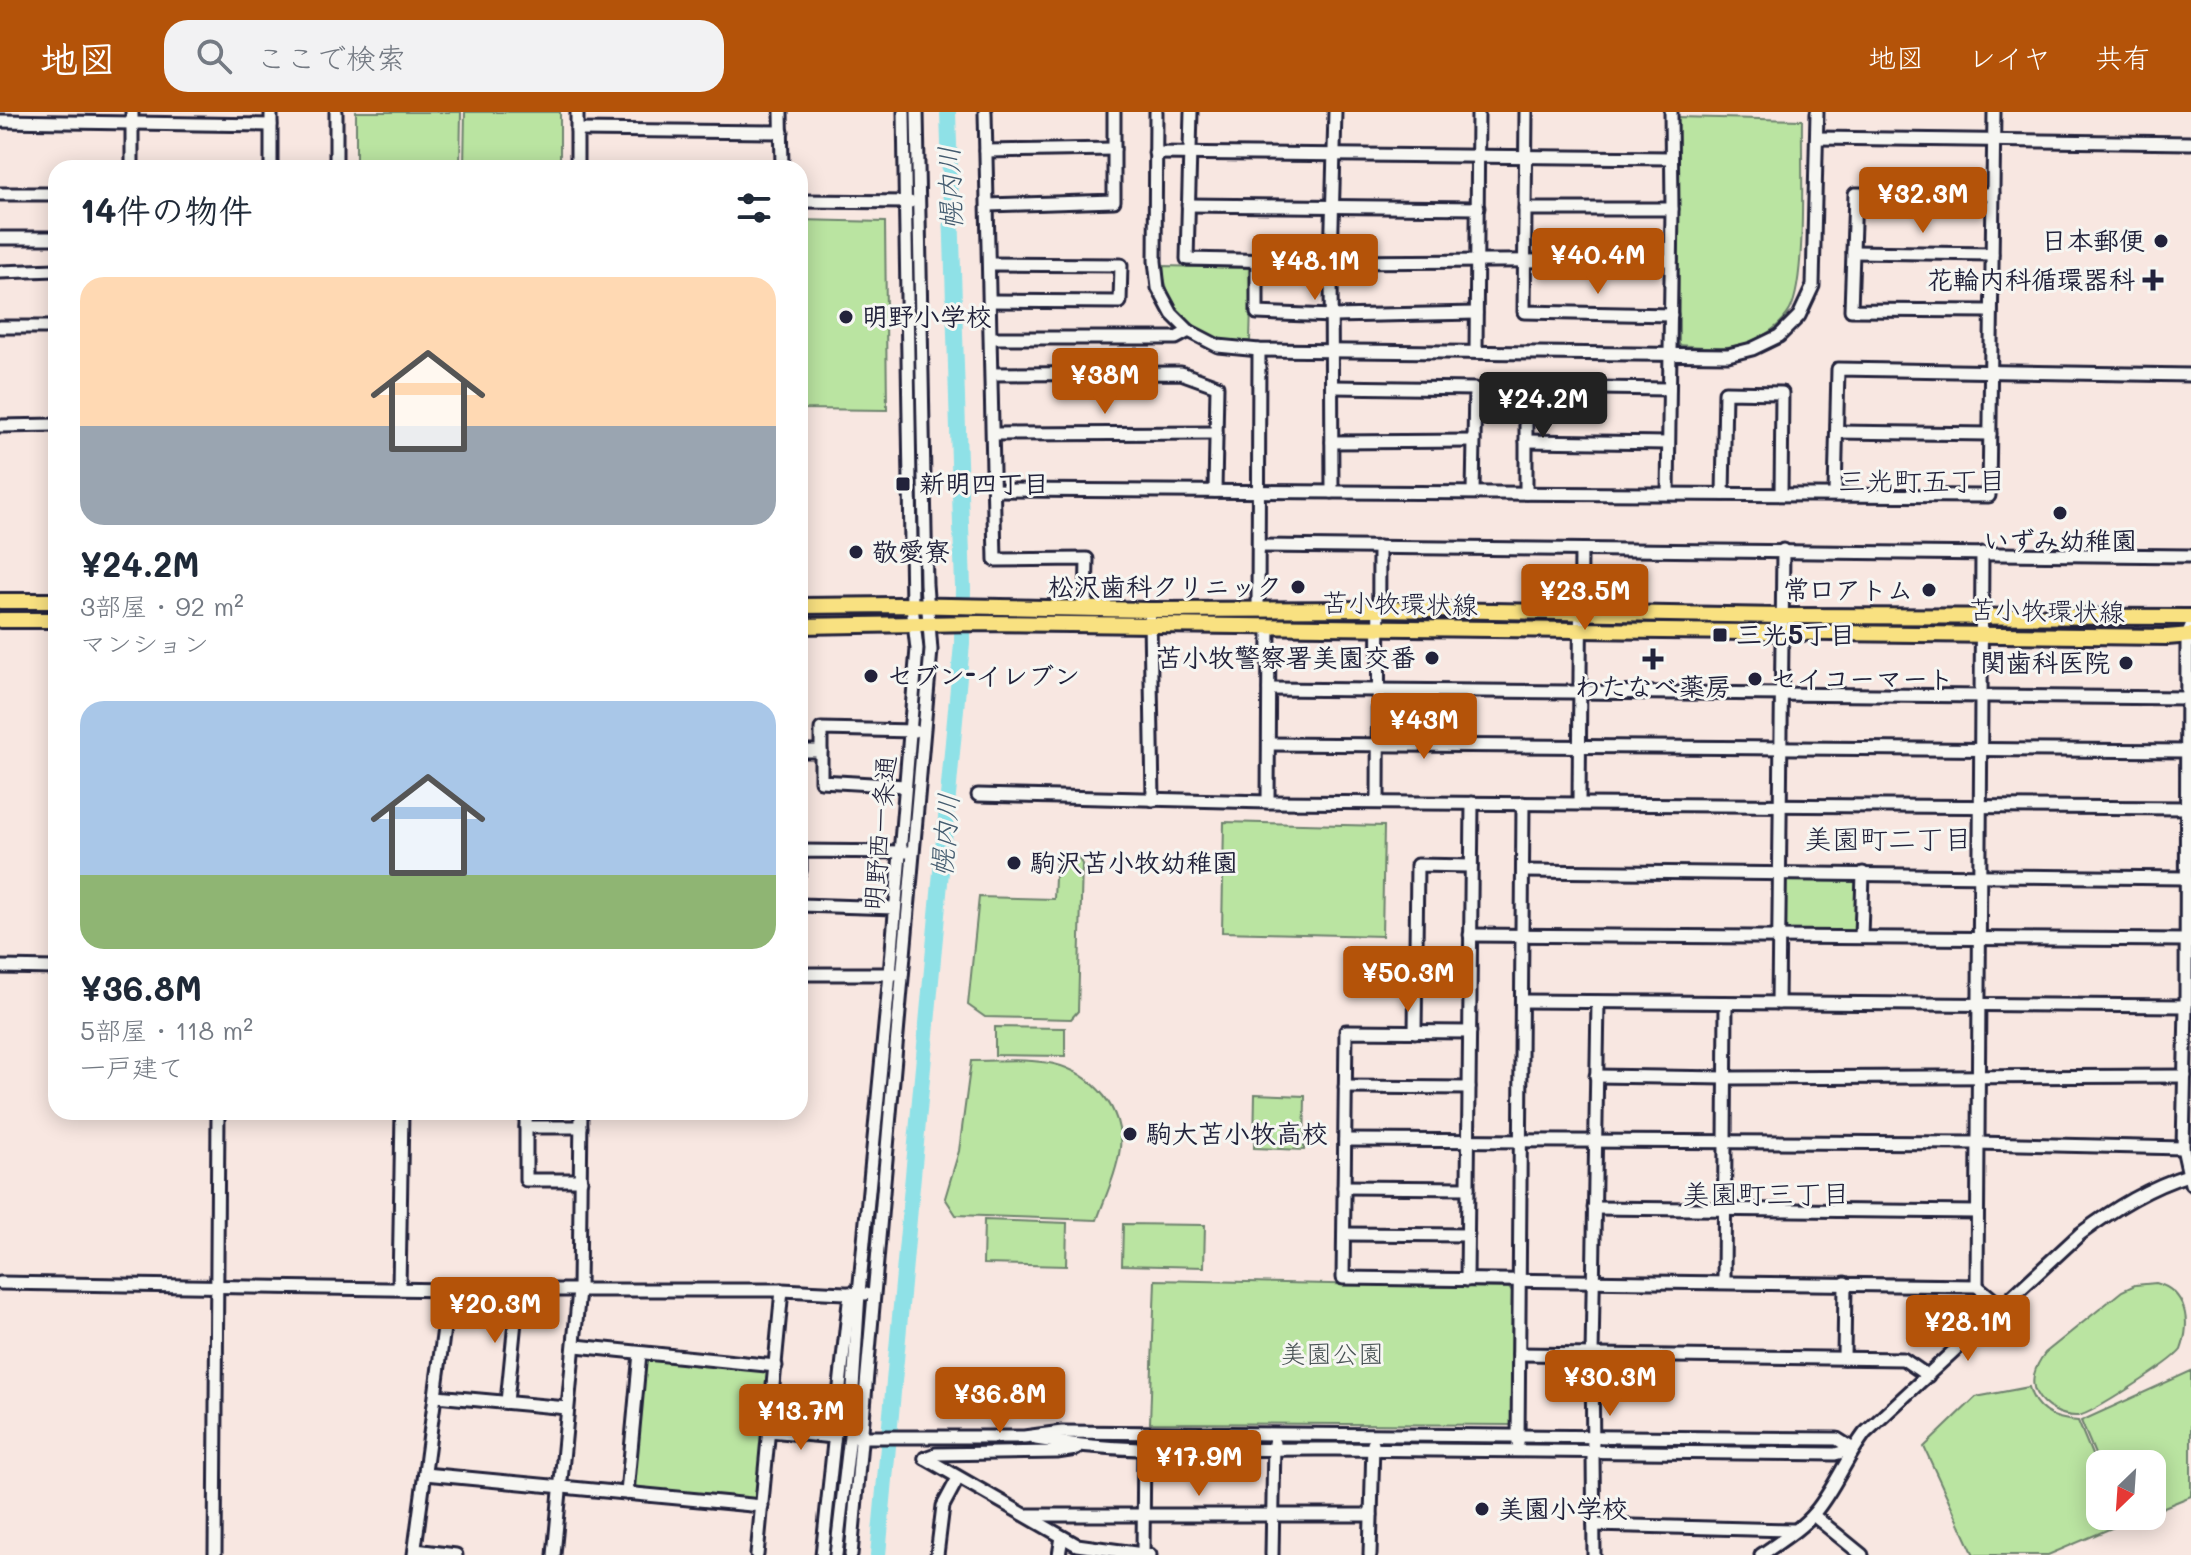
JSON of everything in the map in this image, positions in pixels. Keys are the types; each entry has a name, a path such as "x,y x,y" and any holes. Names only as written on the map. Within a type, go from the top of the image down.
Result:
{"main road":[{"path":"0,601 48,601"},
{"name":"苫小牧環状線","path":"808,606 1086,609 1150,618 1269,626 1980,634 2190,632"},
{"name":"苫小牧環状線","path":"808,626 1150,618 1258,608 1782,616 2191,617"},
{"path":"0,620 48,620"}],"street":[{"path":"271,112 271,160"},
{"path":"336,112 336,160"},
{"path":"577,112 577,160"},
{"path":"781,112 782,160"},
{"name":"明野西一条通","path":"851,1555 931,650 937,624 928,606 912,202 904,112"},
{"name":"明野西一条通","path":"836,1555 860,1437 855,1293 890,974 917,649 912,606 912,202 917,112"},
{"path":"985,112 995,560 1087,559 1086,609"},
{"path":"988,205 1114,201 1114,112"},
{"path":"1156,112 1155,261 1158,288 1172,314 1189,331 1218,346 1259,350 1670,355 1728,355 1752,349 1779,336 1799,316 1813,286 1817,112"},
{"path":"1191,112 1187,259 1331,262 1671,260"},
{"path":"1332,492 1331,262 1335,112"},
{"path":"1476,352 1478,112"},
{"path":"1526,112 1524,312 1671,315"},
{"path":"1668,493 1671,112"},
{"path":"994,490 1989,496 1994,112"},
{"path":"0,121 132,117 271,125"},
{"path":"132,117 132,160"},
{"path":"577,130 782,132"},
{"path":"1817,138 2191,143"},
{"path":"986,151 1114,149"},
{"path":"1155,153 1671,158"},
{"path":"0,194 48,194"},
{"path":"1991,311 1851,310 1855,194 1993,194"},
{"path":"808,201 912,202"},
{"path":"1188,205 1478,208"},
{"path":"1525,209 1672,209"},
{"path":"0,238 48,238"},
{"path":"1853,252 1992,254"},
{"path":"1257,260 1257,313 1333,316 1476,313"},
{"path":"989,264 1121,265 1120,302 990,301"},
{"path":"0,272 48,270"},
{"path":"0,327 48,327"},
{"path":"991,338 1176,338 1189,331"},
{"path":"1258,608 1259,350"},
{"path":"1835,494 1838,369 2191,375"},
{"path":"992,374 1181,373 1217,386 1215,491"},
{"path":"1332,387 1475,389 1473,492"},
{"path":"1526,493 1526,387 1669,389"},
{"path":"1723,494 1725,392 1782,393 1781,494"},
{"path":"0,426 48,425"},
{"path":"1837,432 1990,434"},
{"path":"993,434 1216,433"},
{"path":"1332,442 1474,441"},
{"path":"1526,441 1668,443"},
{"path":"1259,546 2191,556"},
{"path":"1378,801 1379,547"},
{"path":"1778,1003 1783,550"},
{"path":"1579,802 1581,551"},
{"path":"1977,1286 1982,553"},
{"path":"1150,618 1153,800"},
{"path":"1268,802 1269,626"},
{"path":"1761,1555 1813,1515 1830,1493 1865,1433 2080,1234 2115,1208 2150,1189 2190,1178 2183,1148 2190,632"},
{"path":"1269,689 2188,698"},
{"path":"905,786 821,781 821,729 925,732"},
{"path":"1269,744 2187,751"},
{"path":"808,751 821,751"},
{"path":"978,795 1268,802 2189,808"},
{"path":"1467,1280 1472,803"},
{"path":"1519,1449 1523,803"},
{"path":"808,851 914,853"},
{"path":"1415,1032 1417,865 1471,866"},
{"path":"1523,871 2186,878"},
{"path":"1861,937 1863,873"},
{"path":"808,905 895,908"},
{"path":"1470,935 2186,940"},
{"path":"0,967 48,968"},
{"path":"808,974 904,974"},
{"path":"1522,1001 2186,1006"},
{"path":"1594,1555 1592,1356 1598,1002"},
{"path":"1724,1281 1726,1003"},
{"path":"1470,1032 1346,1031 1343,1278 1977,1286 2002,1307"},
{"path":"1596,1076 2185,1076"},
{"path":"1345,1087 1469,1088"},
{"path":"215,1555 218,1120"},
{"path":"399,1288 402,1120"},
{"path":"526,1120 526,1180 581,1180"},
{"path":"554,1555 567,1408 576,1346 581,1120"},
{"path":"526,1127 581,1127"},
{"path":"1345,1140 1976,1143 2183,1148"},
{"path":"1344,1187 1468,1188"},
{"path":"1594,1208 1977,1212"},
{"path":"1344,1234 1468,1235"},
{"path":"0,1283 518,1291 782,1290 874,1294"},
{"path":"1844,1358 1845,1283"},
{"path":"449,1290 415,1553 456,1555"},
{"path":"757,1555 782,1290"},
{"path":"507,1402 518,1291"},
{"path":"822,1555 834,1437 855,1293"},
{"path":"576,1346 776,1366"},
{"path":"627,1493 640,1353"},
{"path":"1519,1354 1903,1359 1928,1376"},
{"path":"436,1396 567,1408"},
{"path":"770,1431 834,1437"},
{"path":"860,1437 1024,1437 1062,1432 1274,1435 1373,1443 1593,1451 1835,1454 1853,1449"},
{"path":"1143,1554 1144,1435"},
{"path":"1272,1555 1274,1435"},
{"path":"1024,1437 1085,1447 1143,1451 1274,1449 1518,1435 1837,1439 1853,1449"},
{"path":"1370,1555 1373,1443"},
{"path":"1085,1447 1057,1452 936,1454 925,1458 1077,1545 1150,1555"},
{"path":"425,1474 762,1506"},
{"path":"937,1555 943,1506 958,1478"},
{"path":"1028,1515 1371,1515"},
{"path":"1813,1515 1862,1555"},
{"path":"1594,1525 1794,1530"},
{"path":"1059,1555 1062,1537"}],"green space":[{"path":"356,112 461,112 460,160 356,160"},
{"path":"465,112 560,112 560,160 464,160"},
{"path":"1678,117 1802,120 1801,247 1795,295 1790,310 1778,324 1763,336 1743,344 1716,348 1679,345"},
{"name":"明野小学校","path":"808,220 885,222 887,410 808,409"},
{"path":"1162,266 1252,268 1250,341 1222,340 1196,328 1172,301"},
{"path":"1224,822 1384,826 1382,936 1222,932"},
{"path":"1056,857 1078,857 1082,864 1078,1011 1071,1019 985,1017 968,1005 979,897 1054,899"},
{"path":"1780,872 1863,873 1861,937 1779,936"},
{"path":"995,1027 1065,1028 1065,1056 995,1055"},
{"path":"1026,1060 1060,1066 1090,1082 1104,1096 1117,1120 1120,1148 1114,1175 1097,1220 956,1215 945,1198 959,1151 971,1061"},
{"path":"1255,1094 1305,1096 1304,1150 1254,1148"},
{"path":"984,1220 1067,1223 1066,1266 983,1264"},
{"path":"1123,1224 1205,1225 1204,1267 1122,1265"},
{"name":"美園公園","path":"1155,1280 1509,1288 1512,1292 1511,1425 1150,1423"},
{"path":"2156,1283 2174,1293 2184,1309 2186,1329 2181,1350 2148,1376 2086,1413 2066,1415 2044,1403 2036,1393 2033,1377 2045,1353 2122,1291 2135,1285"},
{"path":"648,1359 768,1369 770,1375 756,1501 638,1489 632,1485 644,1363"},
{"path":"2191,1371 2191,1496 2166,1506 2166,1450 2093,1450 2081,1421"},
{"path":"2029,1387 2036,1402 2047,1413 2078,1421 2090,1450 2086,1450 2086,1530 2107,1530 2048,1555 1974,1555 1924,1447 1976,1397"}],"waterway":[{"name":"幌内川","path":"878,1555 962,644 963,588 948,112"}],"place":[{"name":"日本郵便","path":"2161,241"},
{"name":"花輪内科循環器科","path":"2153,280"},
{"name":"明野小学校","path":"846,317"},
{"name":"新明四丁目","path":"903,484"},
{"name":"いずみ幼稚園","path":"2060,513"},
{"name":"敬愛寮","path":"856,552"},
{"name":"松沢歯科クリニック","path":"1298,587"},
{"name":"常口アトム","path":"1929,590"},
{"name":"三光5丁目","path":"1720,635"},
{"name":"苫小牧警察署美園交番","path":"1432,658"},
{"name":"わたなべ薬房","path":"1653,659"},
{"name":"関歯科医院","path":"2126,663"},
{"name":"セブン-イレブン","path":"871,676"},
{"name":"セイコーマート","path":"1755,679"},
{"name":"駒沢苫小牧幼稚園","path":"1014,863"},
{"name":"駒大苫小牧高校","path":"1130,1134"},
{"name":"美園小学校","path":"1482,1509"}],"district":[{"name":"三光町五丁目","path":"1922,481"},
{"name":"美園町二丁目","path":"1888,839"},
{"name":"美園町三丁目","path":"1766,1194"}]}
